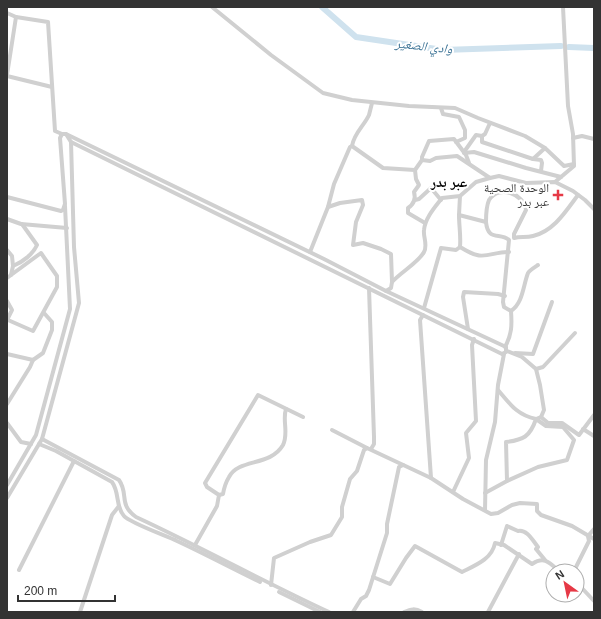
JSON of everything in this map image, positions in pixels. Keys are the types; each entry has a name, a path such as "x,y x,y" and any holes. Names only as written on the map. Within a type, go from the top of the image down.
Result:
{"street":[{"path":"212,7 271,55 323,93 352,100 420,107 455,108 516,132 545,148 564,166 574,164"},
{"path":"555,182 574,166 573,138 568,106 563,7"},
{"path":"7,13 16,17 48,22 55,131 468,329 505,351"},
{"path":"16,17 7,76 52,87"},
{"path":"310,252 328,207 334,184 358,130 369,115 372,102"},
{"path":"441,108 443,114 460,117 465,130 465,138 456,142"},
{"path":"490,123 485,134 482,136 482,142 533,160 541,160 540,172"},
{"path":"64,134 71,142 474,339 505,351 533,354 552,302"},
{"path":"7,485 36,435 49,393 70,308 67,228 60,138 64,134"},
{"path":"464,153 476,136 482,136"},
{"path":"573,138 582,136 594,139"},
{"path":"415,200 414,192 419,185 416,179 416,170 422,160 429,142 454,139 469,163"},
{"path":"7,498 42,439 79,303 74,247 71,142"},
{"path":"352,146 383,168 416,170"},
{"path":"533,160 545,148"},
{"path":"464,153 474,152 561,177"},
{"path":"422,160 430,161 436,158 457,156 490,178"},
{"path":"392,282 398,275 421,257 425,250 423,232 425,223 442,198 460,196 476,182 499,176 526,182 555,182 578,195 594,209"},
{"path":"425,223 408,213 408,208 415,200 423,196 431,188 441,200"},
{"path":"511,311 504,307 503,302 505,296 509,240 506,237 497,237 491,234 486,228 487,208 490,199 497,193 504,192 515,195 523,202 526,210 514,238 519,236 532,236 553,225 562,217 578,195"},
{"path":"460,196 460,247"},
{"path":"7,197 61,210 63,210 65,204"},
{"path":"328,207 340,203 362,200 363,206 356,222 353,245 363,243 391,254 392,282 391,288 386,291"},
{"path":"459,215 486,222"},
{"path":"7,219 22,224 67,228"},
{"path":"13,266 18,264 34,251 37,244 22,224"},
{"path":"460,247 477,255 484,256 501,251 509,252"},
{"path":"424,308 441,248 456,250 460,247"},
{"path":"7,250 12,256 13,266 9,277"},
{"path":"7,301 12,310 7,320 33,331 57,288 57,276 42,253 9,277"},
{"path":"511,311 516,307 519,301 529,272 538,265"},
{"path":"271,585 274,558 310,542 331,535 342,517 342,507 350,479 357,471 364,452 374,444 369,288"},
{"path":"468,329 463,297 464,292 498,294 505,296"},
{"path":"485,510 486,460 495,422 498,390 505,351 512,324 511,311"},
{"path":"7,404 33,360 43,353 52,330 52,322 44,313"},
{"path":"423,314 420,320 431,478"},
{"path":"536,369 543,367 575,333"},
{"path":"453,492 469,458 466,433 476,421 472,345 474,339"},
{"path":"507,481 506,442 521,440 532,428 536,419 541,417 544,410 536,369 513,353"},
{"path":"7,354 33,360"},
{"path":"485,493 538,467 567,460 574,440 563,427 546,426 536,419 524,417 498,390"},
{"path":"219,495 205,483 258,395 303,417"},
{"path":"195,545 217,506 219,495 223,494 229,475 239,466 267,459 276,453 282,445 285,439 286,408"},
{"path":"541,417 548,422 562,423 579,435 594,415"},
{"path":"7,423 20,442 31,444"},
{"path":"583,429 594,436"},
{"path":"332,430 431,478 492,514 498,513 512,505 520,503 537,504 537,511 540,515 568,524 594,540"},
{"path":"42,439 118,480 122,484 127,510 136,517 195,545 271,585 329,612"},
{"path":"39,444 112,482 116,486 120,510 126,518 178,541 320,612"},
{"path":"19,570 74,461"},
{"path":"353,612 361,599 366,596 373,577 387,533 387,524 399,467 403,465"},
{"path":"80,612 112,515 119,506"},
{"path":"501,544 507,526 518,531 520,530 525,532 532,540 538,547 536,549 549,563"},
{"path":"578,563 589,541 588,536 594,529"},
{"path":"373,577 390,584 415,546 462,572 487,558 494,550 495,543 501,544 519,554 532,564 538,560 545,560"},
{"path":"488,612 519,554"},
{"path":"585,591 594,600"},
{"path":"404,612 412,609 417,609 422,612"}],"waterway":[{"name":"وادي الصغير","path":"322,7 356,37 443,50 561,46"},
{"name":"وادي الصغير","path":"569,47 594,48"}],"place":[{"name":"الوحدة الصحية عبر بدر","path":"558,195"}],"district":[{"name":"عبر بدر","path":"449,182"}]}
